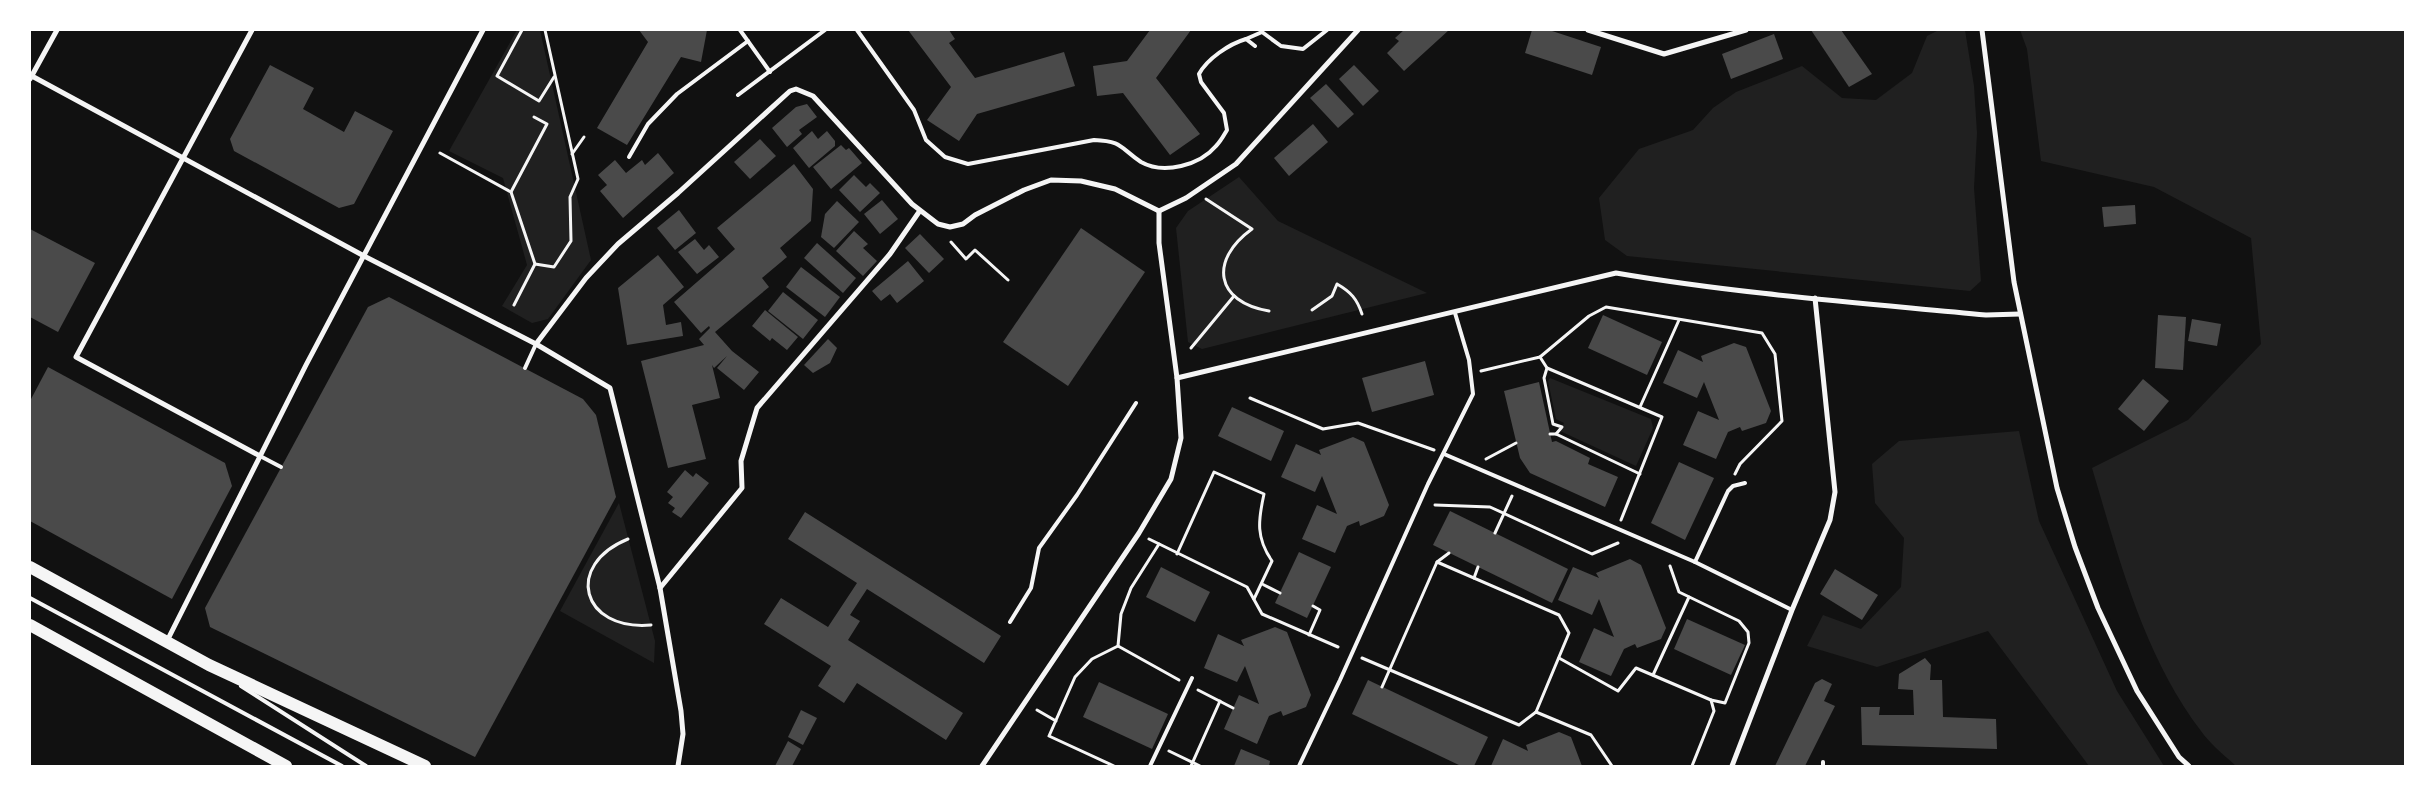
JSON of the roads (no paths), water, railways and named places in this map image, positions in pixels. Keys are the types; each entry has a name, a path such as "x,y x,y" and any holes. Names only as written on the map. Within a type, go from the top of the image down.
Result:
{"main road":[{"path":"30,567 209,666 425,766"},
{"path":"30,625 286,766"}],"street":[{"path":"56,30 31,76 364,256 536,344 610,388 660,588 681,711 683,734 678,766"},
{"path":"252,30 76,357 260,456"},
{"path":"167,642 306,365 484,30"},
{"path":"1158,211 1186,198 1236,164 1358,30"},
{"path":"1588,30 1664,54 1746,30"},
{"path":"1982,30 2014,282 2057,488 2075,547 2098,608 2137,691 2179,757 2188,766"},
{"path":"536,344 586,278 618,244 678,193 790,91 796,89 814,96 920,212 938,224 950,227 963,224 975,215 1024,190 1051,180 1081,181 1115,189 1158,211"},
{"path":"982,766 1139,533 1171,479 1181,438 1177,378 1159,243 1158,211"},
{"path":"660,588 742,488 741,461 757,408 890,254 920,212"},
{"path":"1177,378 1616,273 1686,285 1986,315 2020,314"},
{"path":"1732,766 1792,610 1830,520 1835,492 1815,298"}],"lane":[{"path":"740,30 770,72"},
{"path":"738,95 825,30"},
{"path":"857,30 914,110 926,140 945,157 968,164 1094,140 1116,143 1142,162 1163,168 1186,166 1216,147 1227,130 1224,113 1201,82 1199,74 1203,66 1236,42 1262,32 1281,46 1303,49 1327,30"},
{"path":"1246,39 1255,46"},
{"path":"630,157 648,124 676,94 748,42"},
{"path":"1299,766 1428,484 1473,394 1463,334 1455,313"},
{"path":"525,368 536,344"},
{"path":"1010,622 1031,588 1039,548 1077,495 1136,403"},
{"path":"1444,454 1695,562 1792,610"},
{"path":"260,456 281,467"},
{"path":"1695,562 1728,491 1733,486 1745,483"},
{"path":"30,598 342,766"},
{"path":"209,666 366,766"},
{"path":"1150,766 1192,678"}]}
